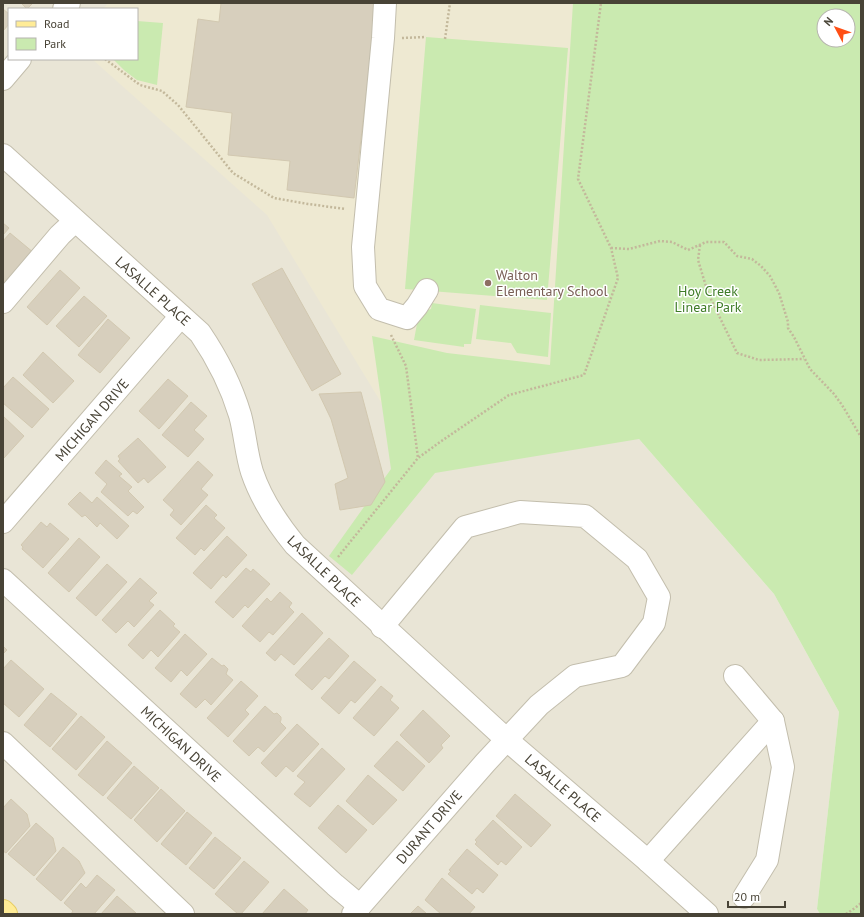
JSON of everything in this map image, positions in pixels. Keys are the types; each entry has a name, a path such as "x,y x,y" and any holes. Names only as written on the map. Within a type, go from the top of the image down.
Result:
{"main road":[{"path":"3,911 6,914"}],"street":[{"path":"385,3 363,247 365,286 379,309 407,318 427,290"},
{"path":"3,79 19,60"},
{"name":"LASALLE PLACE","path":"3,155 75,222 200,333 227,380 240,415 252,471 262,497 278,524 295,545 382,627 507,740 648,861 707,914"},
{"path":"3,302 60,235 75,222"},
{"name":"MICHIGAN DRIVE","path":"3,522 181,316"},
{"name":"DURANT DRIVE","path":"356,910 485,763 539,705 575,676 622,666 654,623 659,597 636,559 585,516 520,512 465,527 382,627"},
{"name":"MICHIGAN DRIVE","path":"3,580 338,889 356,910"},
{"path":"735,676 773,720 782,767 767,860 744,897"},
{"path":"648,861 773,720"},
{"path":"3,743 183,914"}],"path":[{"path":"444,39 450,3"},
{"path":"324,573 418,458 509,395 584,375 618,278 611,248 578,179 601,3"},
{"path":"106,60 140,85 162,91 178,105 233,173 274,198 366,211"},
{"path":"611,248 629,249 660,241 672,242 688,250 706,242 724,242 737,256 752,259 770,276 779,293 788,322 788,328 810,369 834,394 861,437"},
{"path":"700,245 698,260 708,293 737,353 759,360 804,359"},
{"path":"379,309 406,366 418,458"},
{"path":"846,914 861,903"}],"shaded area":[{"path":"3,3 63,3 59,8 8,8 9,60 3,72"},
{"path":"69,3 653,3 639,439 774,594 839,712 817,909 820,914 5,914 3,912 3,79 19,60 138,60 138,8 65,8"},
{"name":"Walton Elementary School","path":"108,3 653,3 607,351 396,427 267,215 93,60 138,60 138,8 104,8"}],"green space":[{"name":"Hoy Creek Linear Park","path":"573,3 861,3 861,914 820,914 817,909 839,712 774,594 639,439 435,473 352,575 329,556 391,469 372,336 447,353 550,365"},
{"path":"138,21 163,23 157,85 137,80 114,60 138,60"},
{"path":"426,37 568,48 547,300 405,289"},
{"path":"432,303 476,309 471,344 464,344 464,347 414,340 419,313 431,309"},
{"path":"480,305 551,313 548,357 517,353 511,343 476,339"}],"building":[{"path":"21,3 33,3 28,8"},
{"path":"221,3 377,3 354,198 287,190 290,161 228,155 232,113 186,107 198,19 219,22"},
{"path":"3,9 8,13 8,25 3,31"},
{"path":"3,223 9,228 3,235"},
{"path":"10,233 34,253 3,285 3,241"},
{"path":"282,268 341,374 312,391 252,284"},
{"path":"60,270 80,288 47,325 27,307"},
{"path":"84,296 107,316 79,347 56,326"},
{"path":"108,319 130,338 100,373 78,355"},
{"path":"43,352 74,381 53,403 23,375"},
{"path":"13,377 49,409 32,428 3,403 3,388"},
{"path":"168,379 188,396 159,429 139,411"},
{"path":"361,392 385,482 371,505 340,510 335,484 348,478 331,419 319,394"},
{"path":"191,402 207,416 194,430 204,439 188,457 162,435"},
{"path":"3,416 24,436 4,458 3,457"},
{"path":"138,438 166,467 148,483 144,478 138,483 118,461 120,459 118,456"},
{"path":"106,460 122,474 119,476 132,487 128,491 144,507 137,514 133,511 128,516 101,492 107,484 95,473"},
{"path":"198,461 213,475 201,489 208,495 181,525 170,515 174,510 163,500"},
{"path":"80,492 92,503 97,497 129,526 117,539 100,523 97,527 85,515 82,517 68,504"},
{"path":"206,505 217,515 214,518 225,528 204,551 201,548 195,555 176,538"},
{"path":"41,522 47,527 50,523 69,539 43,568 22,549 23,547 21,545"},
{"path":"227,536 247,555 226,578 223,575 211,589 193,573"},
{"path":"79,538 100,557 69,592 48,573"},
{"path":"107,564 127,582 96,616 76,598"},
{"path":"246,568 251,572 253,569 270,584 248,608 245,605 233,618 215,602"},
{"path":"140,578 157,593 149,601 154,605 134,627 128,621 116,633 102,620"},
{"path":"280,592 292,603 289,607 294,612 273,635 269,632 260,642 242,626 267,598 271,602"},
{"path":"160,610 175,624 173,626 180,632 158,657 151,650 143,659 128,645"},
{"path":"302,613 323,633 294,665 281,654 275,661 266,653"},
{"path":"185,634 207,654 187,676 181,670 171,682 155,668"},
{"path":"329,638 349,656 329,679 325,676 312,690 295,675"},
{"path":"3,646 7,650 3,654"},
{"path":"212,658 228,669 226,674 233,680 211,705 205,699 196,708 180,694"},
{"path":"11,660 44,689 19,717 3,703 3,669"},
{"path":"354,661 376,680 355,703 351,700 339,714 321,698"},
{"path":"241,681 258,696 245,710 249,714 228,737 207,718"},
{"path":"381,686 393,696 390,700 399,708 374,736 353,718"},
{"path":"51,693 77,714 50,747 24,725"},
{"path":"265,706 274,714 277,713 281,717 280,722 286,728 264,752 258,747 249,756 233,741"},
{"path":"423,710 450,736 441,745 443,748 429,763 400,735"},
{"path":"81,716 105,737 76,770 52,749"},
{"path":"297,724 319,744 293,772 286,766 276,777 261,763"},
{"path":"107,741 132,763 103,796 78,775"},
{"path":"397,741 425,766 403,791 374,766"},
{"path":"322,748 345,769 310,807 294,794 305,782 297,776"},
{"path":"134,766 159,788 131,819 107,798"},
{"path":"368,775 397,800 373,825 346,801"},
{"path":"161,789 185,811 157,842 134,820"},
{"path":"515,794 551,825 531,847 496,816"},
{"path":"11,799 27,814 30,826 6,853 3,851 3,808"},
{"path":"338,805 367,830 346,853 318,828"},
{"path":"187,812 212,833 186,865 161,844"},
{"path":"493,820 522,847 506,865 501,861 498,865 475,844 477,842 475,840"},
{"path":"36,823 53,838 56,851 34,876 8,854"},
{"path":"215,837 241,858 214,889 189,868"},
{"path":"63,847 79,861 85,873 61,901 36,879"},
{"path":"467,849 498,875 483,893 477,888 472,894 448,874 451,871 449,870"},
{"path":"244,861 269,882 241,914 238,914 215,894"},
{"path":"97,875 115,890 94,914 71,914 73,911 64,903 81,883 86,888"},
{"path":"442,878 475,907 469,914 441,914 425,900"},
{"path":"284,889 308,910 305,914 262,914"},
{"path":"117,896 136,913 101,914"},
{"path":"418,906 427,914 410,914"}],"place":[{"name":"Walton Elementary School","path":"488,283"}]}
